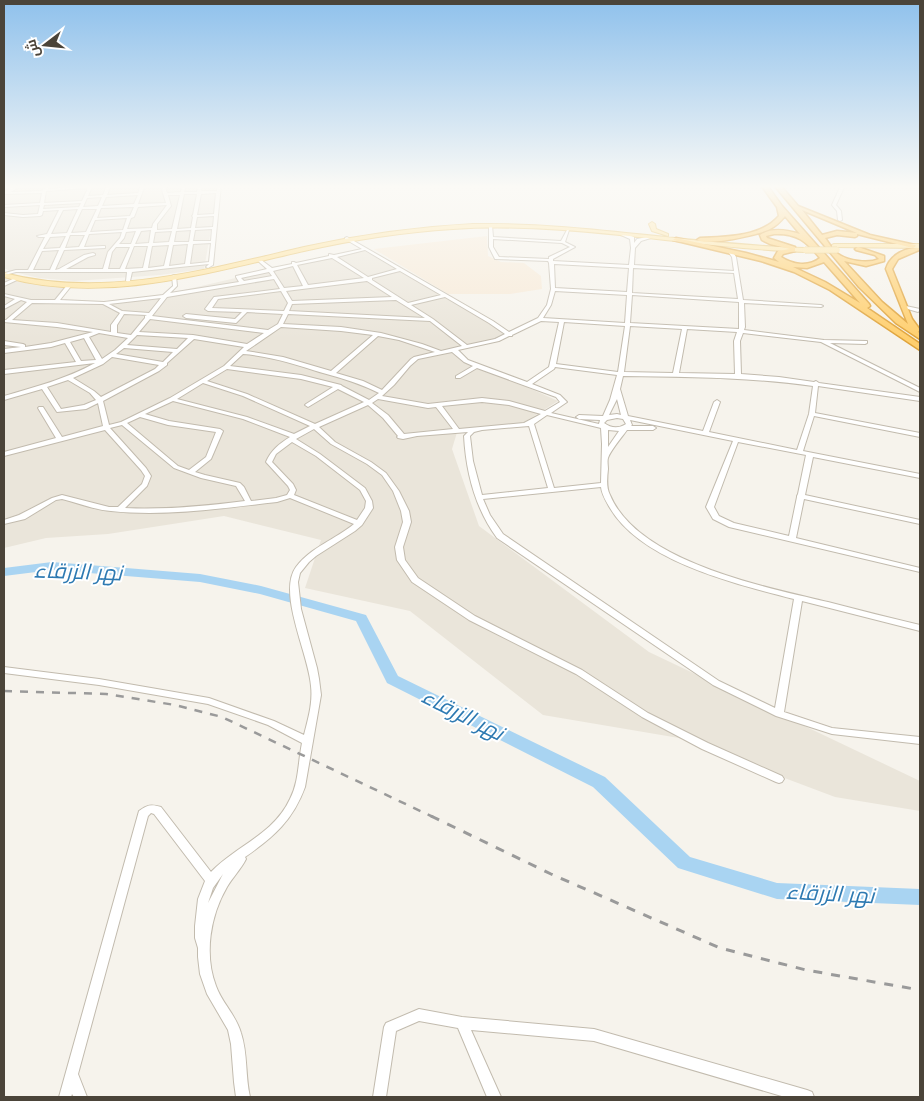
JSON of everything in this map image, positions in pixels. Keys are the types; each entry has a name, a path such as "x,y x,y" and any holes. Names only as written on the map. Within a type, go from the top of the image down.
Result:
{"highway":[{"path":"700,240 740,236"},
{"path":"763,236 764,239 772,244 793,248"},
{"path":"799,236 809,240"},
{"path":"806,236 860,300 920,348"},
{"path":"856,248 865,240 858,236"},
{"path":"870,236 918,247"},
{"path":"823,237 878,304 920,336"},
{"path":"676,239 733,255 743,255 780,265 812,277 889,325"},
{"path":"918,247 895,258 889,267 904,309 920,336"},
{"path":"793,248 780,252 777,258 786,263 801,265 813,264 824,258"},
{"path":"836,251 863,263 877,263 882,260 882,257 877,254 856,248"}],"main road":[{"path":"5,274 17,279 70,285 153,281 205,270 213,265 365,236"},
{"path":"658,236 744,248 804,248 836,251 856,248 918,247"},
{"path":"669,236 676,239"},
{"path":"652,237 793,248"},
{"path":"5,274 64,283 128,281 188,276 348,239"},
{"path":"153,281 173,287 188,276"}],"street":[{"path":"30,270 48,236"},
{"path":"52,271 67,236"},
{"path":"81,248 86,236"},
{"path":"105,270 110,252 123,236"},
{"path":"122,270 136,236"},
{"path":"145,270 154,236"},
{"path":"166,268 172,236"},
{"path":"187,266 191,236"},
{"path":"5,274 13,271 30,270 86,269 130,271 213,265 212,236"},
{"path":"563,242 566,236"},
{"path":"628,236 632,238 632,266 620,374 610,409 601,423 604,427 607,454 605,494 613,510 632,531 656,548 680,561 744,584 920,628"},
{"path":"633,248 639,240 652,237"},
{"path":"290,496 293,490 291,485 269,462 272,452 314,426 370,402 397,379 412,360 510,336 540,319 549,305 553,289 550,261 555,254 573,248 570,244 563,242 491,238 492,250 497,258 550,261 735,272"},
{"path":"348,239 491,322 510,336"},
{"path":"114,246 212,242"},
{"path":"42,250 104,248 59,270"},
{"path":"242,282 238,277 366,248"},
{"path":"86,269 93,254"},
{"path":"331,255 432,320 466,347"},
{"path":"733,255 741,301 741,331 737,341 738,376"},
{"path":"4,444 6,453 123,423 141,416 226,367 248,346 280,324 290,302 270,269 260,260"},
{"path":"294,263 306,287"},
{"path":"401,269 369,279 216,298 208,310 432,320"},
{"path":"128,281 130,271"},
{"path":"5,396 68,378 112,355 133,335 163,296 173,287 172,277"},
{"path":"4,295 19,299 56,302 104,303 163,296 275,277"},
{"path":"4,285 17,279"},
{"path":"56,302 70,285"},
{"path":"553,289 821,306"},
{"path":"408,304 444,296"},
{"path":"290,302 397,298"},
{"path":"4,308 19,299"},
{"path":"6,321 31,300"},
{"path":"104,303 123,312 269,332"},
{"path":"904,309 919,310"},
{"path":"114,335 114,325 123,312"},
{"path":"149,315 235,321 245,312"},
{"path":"540,319 685,327 741,331 822,341 865,342"},
{"path":"6,321 58,325 114,335 193,337 248,346"},
{"path":"528,384 548,372 553,365 562,321"},
{"path":"280,324 403,338 440,352"},
{"path":"676,374 685,327"},
{"path":"4,351 67,341 97,333"},
{"path":"333,374 377,334"},
{"path":"86,337 100,362"},
{"path":"43,386 59,412 86,407 150,374 165,364 193,337"},
{"path":"67,341 79,363"},
{"path":"822,341 920,390"},
{"path":"4,343 27,348"},
{"path":"122,346 179,351"},
{"path":"226,367 308,378 339,386 370,402 393,423 401,437 532,423 549,414 564,402 564,400 528,384 466,361 454,350"},
{"path":"241,352 282,358 370,386 380,394 419,405 492,400 521,405 549,414 612,429 675,429"},
{"path":"112,355 165,364"},
{"path":"4,372 100,362"},
{"path":"553,365 620,374 738,376 816,384 920,399"},
{"path":"458,377 477,366"},
{"path":"68,378 92,392 100,400 106,427 148,476 145,485 120,510"},
{"path":"203,381 245,395 314,426 333,443 377,468 392,486 406,511 407,522 399,547 401,560 415,580 472,618 579,672 645,715 706,746 779,778"},
{"path":"800,452 812,414 816,384"},
{"path":"607,454 629,425 625,419 617,385"},
{"path":"308,405 339,386"},
{"path":"172,399 245,418 294,438 363,489 369,501 369,508 359,523 307,561 296,573 292,588 317,690 316,709 307,741 299,788 291,808 282,822 270,834 222,868 211,880 202,908 200,939 205,950"},
{"path":"705,434 717,402"},
{"path":"438,405 458,431"},
{"path":"41,408 60,439"},
{"path":"549,414 604,418 617,416 920,476"},
{"path":"812,414 920,435"},
{"path":"141,416 162,422 220,431 209,458 190,472"},
{"path":"123,423 171,463 190,472 242,486 249,503"},
{"path":"532,423 552,490"},
{"path":"480,429 472,431 467,436 472,469 480,497 493,528 500,536 716,683 779,714 832,731 920,741"},
{"path":"736,440 710,507 716,518 732,525 920,570"},
{"path":"792,539 810,454"},
{"path":"480,497 605,485"},
{"path":"4,522 26,515 49,501 62,497 120,510 160,512 277,500 290,496 359,523"},
{"path":"800,496 920,522"},
{"path":"779,714 798,598"},
{"path":"4,670 70,678 194,698 231,708 307,741"},
{"path":"65,1097 143,814 149,809 157,810 211,880"},
{"path":"242,1097 236,1038 232,1022 211,989 205,970 205,950 207,926 218,892 229,871 253,846"},
{"path":"379,1097 390,1027 419,1015 462,1024 594,1035 807,1097"},
{"path":"462,1024 494,1097"},
{"path":"71,1072 80,1097"}],"shaded area":[{"path":"4,236 210,236 204,269 160,275 74,281 39,278 4,268"},
{"path":"487,236 488,256 501,262 524,263 541,276 542,289 510,294 448,294 374,249"},
{"path":"361,249 511,335 451,353 558,401 523,423 458,429 452,449 479,526 649,652 920,781 920,811 835,797 679,738 543,715 410,611 305,588 321,540 224,516 108,534 46,538 4,548 4,277 12,280 68,286 55,302 97,303 154,297"}],"waterway":[{"name":"نهر الزرقاء","path":"4,572 52,566 200,578 261,590 361,618 392,679 599,782 684,863 777,891 920,897"}],"railway":[{"path":"4,691 106,694 175,705 222,717 433,817"},
{"path":"431,816 551,874 720,948 806,970 920,990"}]}
